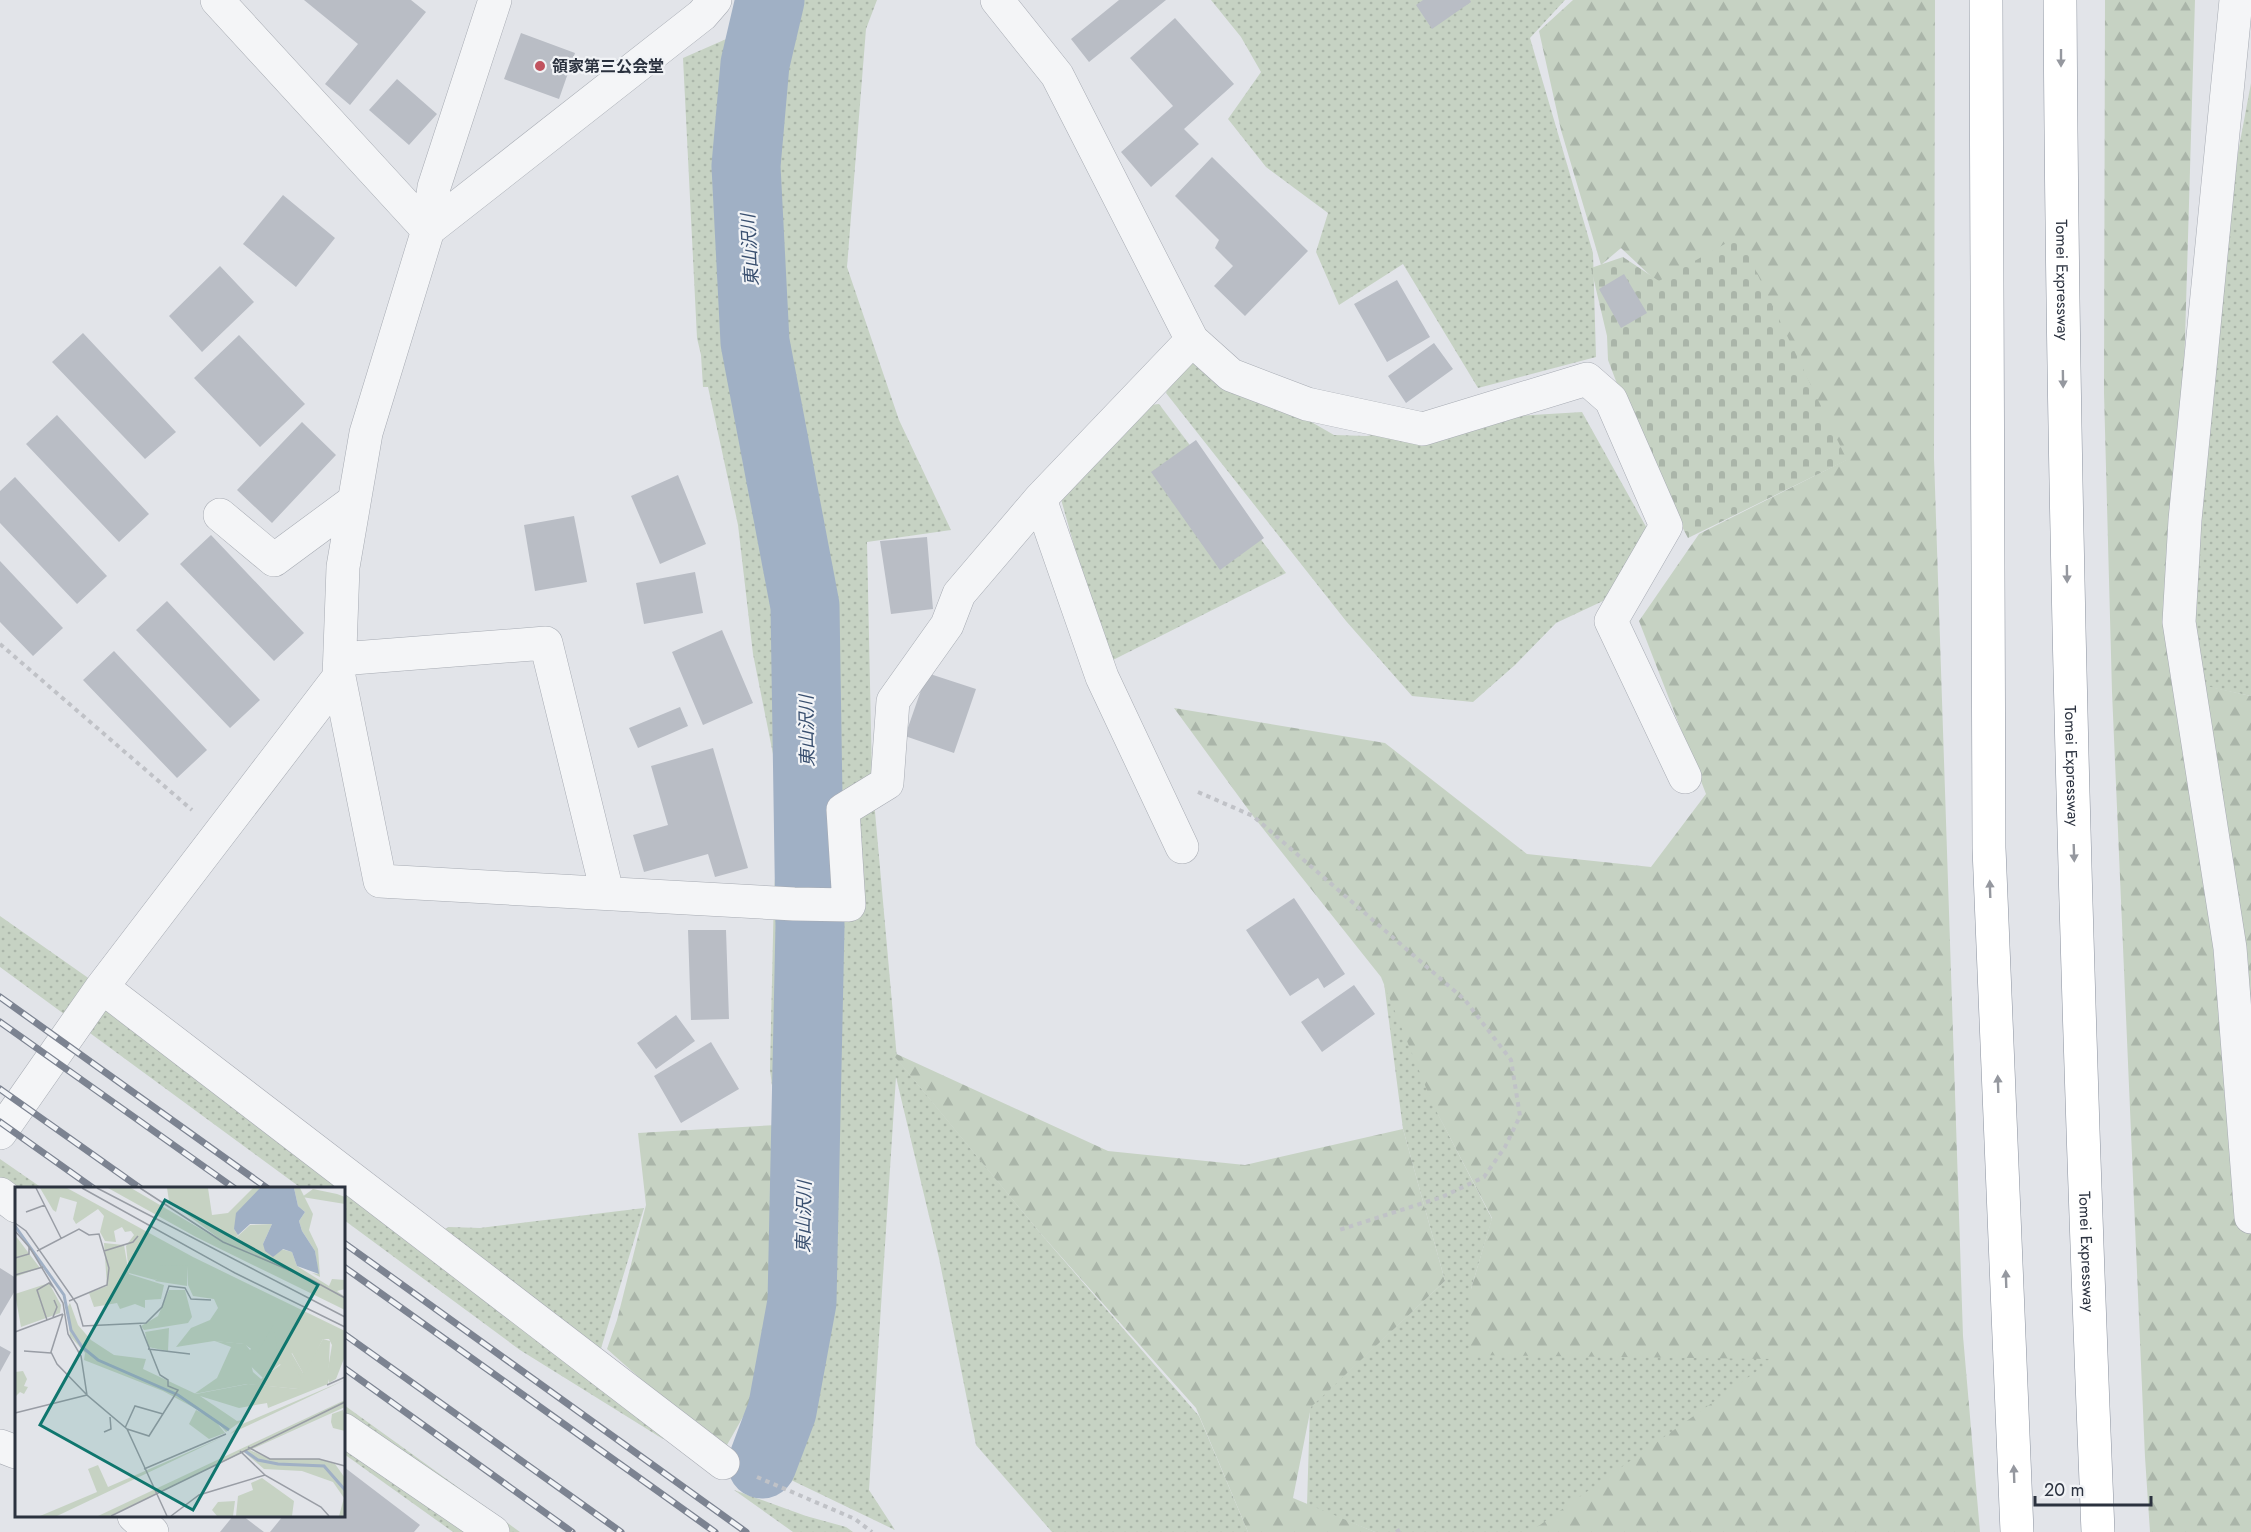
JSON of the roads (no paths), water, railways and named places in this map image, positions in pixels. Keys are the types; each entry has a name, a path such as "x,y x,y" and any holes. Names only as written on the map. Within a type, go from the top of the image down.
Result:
{"highway":[{"path":"1986,0 1989,848 2017,1532"},
{"name":"Tomei Expressway","path":"2060,0 2062,312 2071,767 2084,1188 2098,1532"}],"street":[{"path":"217,0 428,230"},
{"path":"495,0 434,187 428,230 366,433 343,567 340,668 380,881 794,904 849,905 843,810 887,783 893,701 947,626 959,594 1040,499 1192,340"},
{"path":"428,230 702,15 715,0"},
{"path":"997,0 1057,75 1192,340 1231,375 1307,404 1423,429 1587,379 1611,400 1666,526 1611,621 1685,777"},
{"path":"2236,0 2185,520 2179,621 2230,948 2251,1217"},
{"path":"1040,499 1102,677 1182,847"},
{"path":"220,515 274,560 354,501"},
{"path":"0,1133 102,987 220,834 340,668 546,643 607,892"},
{"path":"102,987 723,1463"},
{"path":"0,1194 15,1205"},
{"path":"345,1431 493,1532"},
{"path":"0,1446 15,1452"},
{"path":"136,1517 152,1532"}],"waterway":[{"name":"東山沢川","path":"762,1464 782,1411 802,1302 810,926 805,606 755,342 746,166 755,64 770,0"}],"railway":[{"path":"0,997 266,1187"},
{"path":"0,1022 233,1187"},
{"path":"0,1089 139,1187"},
{"path":"0,1122 92,1187"},
{"path":"345,1244 746,1532"},
{"path":"345,1268 715,1532"},
{"path":"345,1335 621,1532"},
{"path":"345,1369 572,1532"}],"place":[{"name":"領家第三公会堂","path":"540,66"}]}
